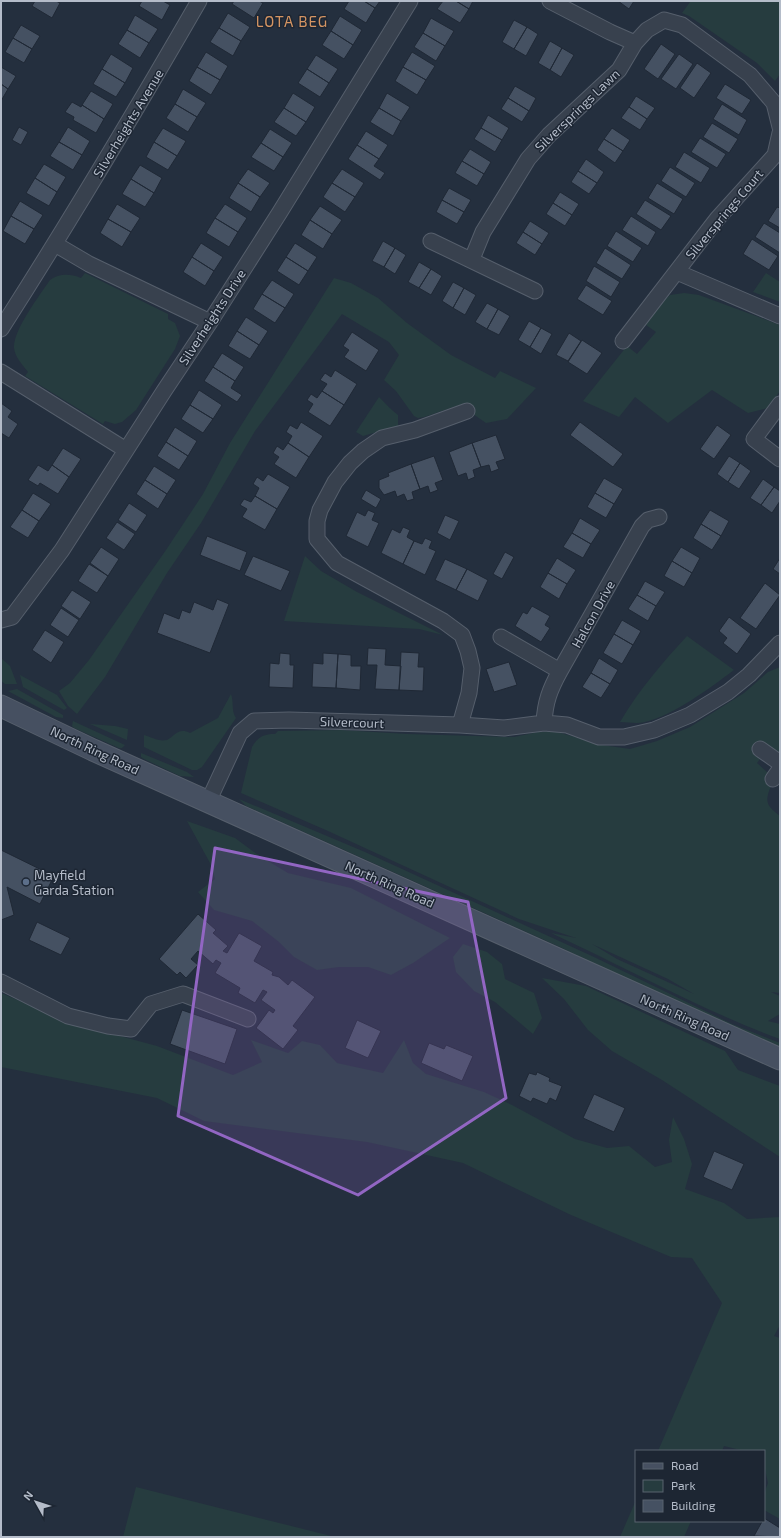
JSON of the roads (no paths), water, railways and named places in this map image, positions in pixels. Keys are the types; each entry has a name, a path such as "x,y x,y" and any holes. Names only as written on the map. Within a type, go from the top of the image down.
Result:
{"main road":[{"name":"North Ring Road","path":"1,706 93,750 780,1059"}],"street":[{"name":"Silverheights Avenue","path":"1,329 55,244 143,99 199,1"},
{"name":"Silverheights Drive","path":"1,620 12,617 62,550 280,212 410,1"},
{"path":"550,1 610,32 636,43 647,30 664,20 682,25 750,75 774,103 780,127"},
{"name":"Silversprings Lawn","path":"472,259 483,232 528,159 549,135 620,70 636,43"},
{"name":"Silversprings Court","path":"623,341 717,219 775,155 780,134"},
{"path":"431,241 472,259 535,291"},
{"path":"55,244 90,264 210,322"},
{"name":"Silversprings Court","path":"676,272 780,316"},
{"path":"1,372 126,450"},
{"path":"780,404 754,439 780,459"},
{"path":"460,726 469,693 472,668 468,650 462,635 443,621 337,563 317,538 317,521 320,510 335,482 350,463 363,451 382,438 415,430 467,412"},
{"name":"Halcon Drive","path":"544,722 545,706 560,671 642,526 648,520 659,517"},
{"path":"501,636 560,671"},
{"path":"544,722 568,725 600,737 624,737 654,730 690,715 728,692 749,675 779,645"},
{"name":"Silvercourt","path":"208,802 240,733 254,721 289,720 504,728 544,722"},
{"path":"760,749 780,763"},
{"path":"1,982 68,1016 108,1026 130,1029 151,1004 183,994 248,1019"}],"place":[{"name":"Mayfield Garda Station","path":"26,882"}],"district":[{"name":"LOTA BEG","path":"292,21"}]}
